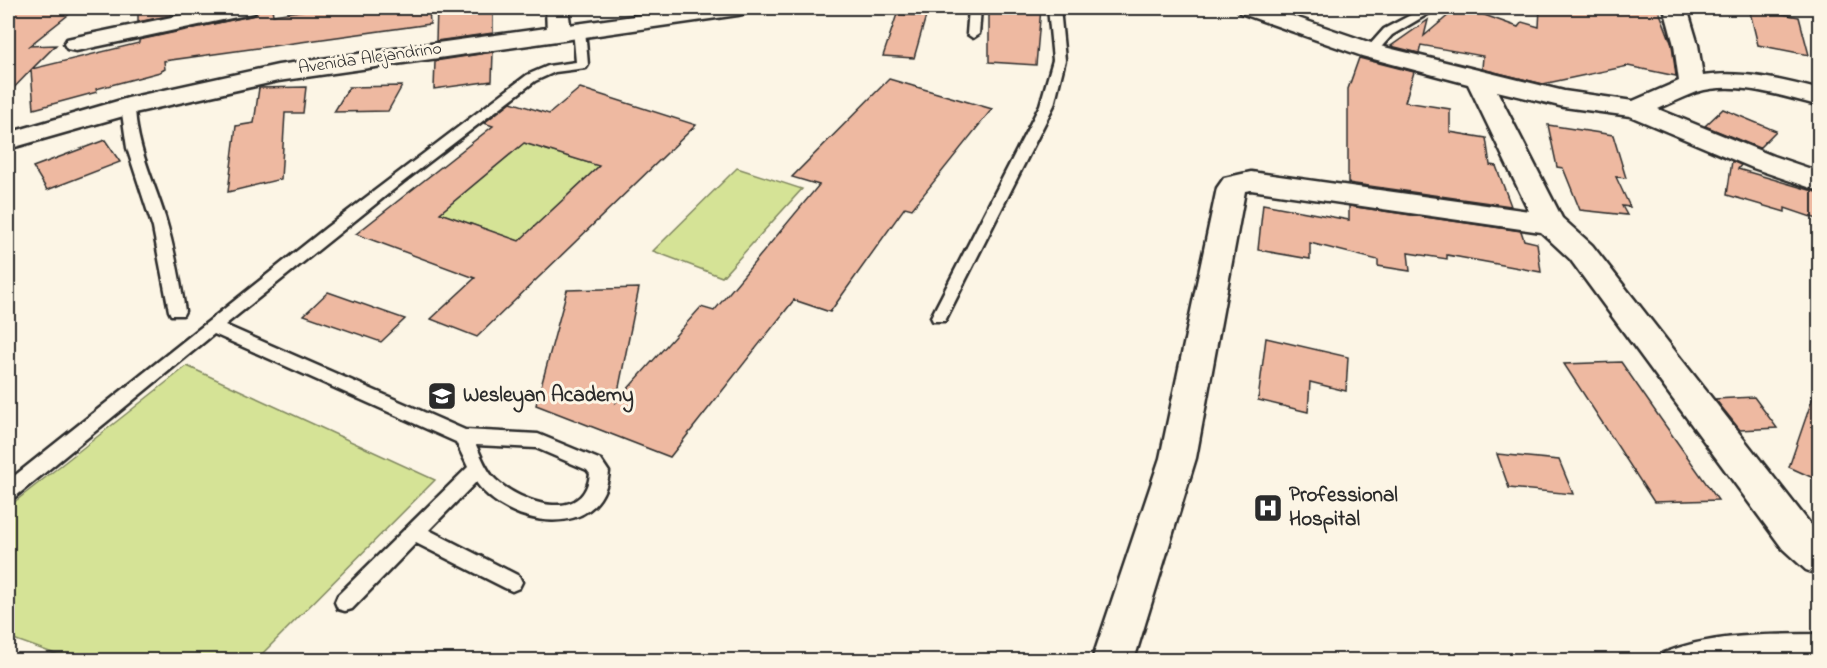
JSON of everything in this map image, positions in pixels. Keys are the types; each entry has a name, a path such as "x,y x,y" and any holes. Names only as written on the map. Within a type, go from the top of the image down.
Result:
{"street":[{"path":"76,44 200,12 246,8"},
{"path":"557,8 569,31"},
{"name":"Avenida Alejandrino","path":"8,141 128,106 278,73 738,8"},
{"path":"1248,8 1371,51 1478,79 1564,99 1636,109 1763,162 1820,182"},
{"path":"1676,8 1686,45 1692,85"},
{"path":"1478,79 1550,224 1581,252 1797,537 1820,558"},
{"path":"1636,109 1692,85 1712,80 1748,81 1820,98"},
{"path":"1113,660 1178,458 1228,200 1234,184 1251,181 1550,224"}],"lane":[{"path":"973,34 975,8"},
{"path":"939,317 1047,105 1059,60 1054,8"},
{"path":"1371,51 1388,32 1432,8"},
{"path":"8,491 328,233 531,78 552,69 582,65 569,31"},
{"path":"128,106 128,128 131,142 169,262 177,311"},
{"path":"213,327 463,437 538,441 594,465 600,472 597,492 587,502 562,514 544,513 523,505 489,486 463,437"},
{"path":"345,602 479,467"},
{"path":"413,532 512,582"},
{"path":"1672,660 1697,652 1744,646 1820,644"}],"green space":[{"path":"524,143 599,166 519,241 440,213"},
{"path":"737,168 802,189 722,277 653,251"},
{"path":"187,366 435,480 256,660 72,660 8,637 8,507"}],"building":[{"path":"8,8 77,8 29,46 56,45 32,69 139,43 139,40 255,15 260,8 272,8 273,15 320,8 429,8 430,24 164,61 165,69 160,72 34,109 31,70 8,94"},
{"path":"138,8 206,8 138,22"},
{"path":"437,8 493,8 493,33 436,41"},
{"path":"989,8 1041,8 1036,65 989,62"},
{"path":"1457,8 1465,8 1518,27 1522,22 1539,27 1540,8 1658,8 1672,45 1676,76 1628,66 1543,84 1482,69 1483,56 1421,45 1419,53 1391,46 1428,20 1424,36"},
{"path":"1749,8 1799,17 1809,55 1758,45"},
{"path":"897,14 926,16 914,58 883,56"},
{"path":"493,52 492,81 434,89 435,61"},
{"path":"1359,58 1414,72 1405,102 1450,109 1450,132 1486,138 1490,165 1496,166 1511,206 1348,183 1348,89"},
{"path":"889,79 992,109 912,209 905,207 830,312 794,300 670,457 536,405 567,290 639,288 616,402 701,307 714,311 819,185 792,177"},
{"path":"402,86 388,111 334,112 349,87"},
{"path":"306,87 303,113 285,113 281,179 228,192 236,126 254,123 259,88"},
{"path":"580,88 696,125 477,337 431,319 475,278 356,234 493,126 484,123 511,102 549,114","holes":["524,143 599,166 519,241 440,213"]},
{"path":"1723,109 1776,131 1759,148 1705,126"},
{"path":"1548,125 1613,135 1626,178 1616,177 1630,207 1622,206 1627,215 1580,210 1563,168 1557,167"},
{"path":"105,140 120,162 47,190 33,167"},
{"path":"1732,161 1741,165 1738,169 1820,193 1820,220 1785,208 1785,212 1727,195"},
{"path":"1263,204 1349,220 1349,206 1521,231 1524,240 1537,243 1541,272 1447,255 1447,259 1408,253 1410,271 1378,266 1378,260 1310,243 1310,259 1258,250"},
{"path":"328,292 405,319 381,342 304,315"},
{"path":"1266,338 1348,357 1346,391 1310,382 1308,412 1258,400"},
{"path":"1621,362 1718,500 1654,502 1564,364"},
{"path":"1815,391 1820,392 1820,481 1789,467"},
{"path":"1754,397 1777,428 1740,430 1715,399"},
{"path":"1497,454 1559,460 1573,494 1509,488"}],"place":[{"name":"Wesleyan Academy","path":"442,396"},
{"name":"Professional Hospital","path":"1268,508"}]}
